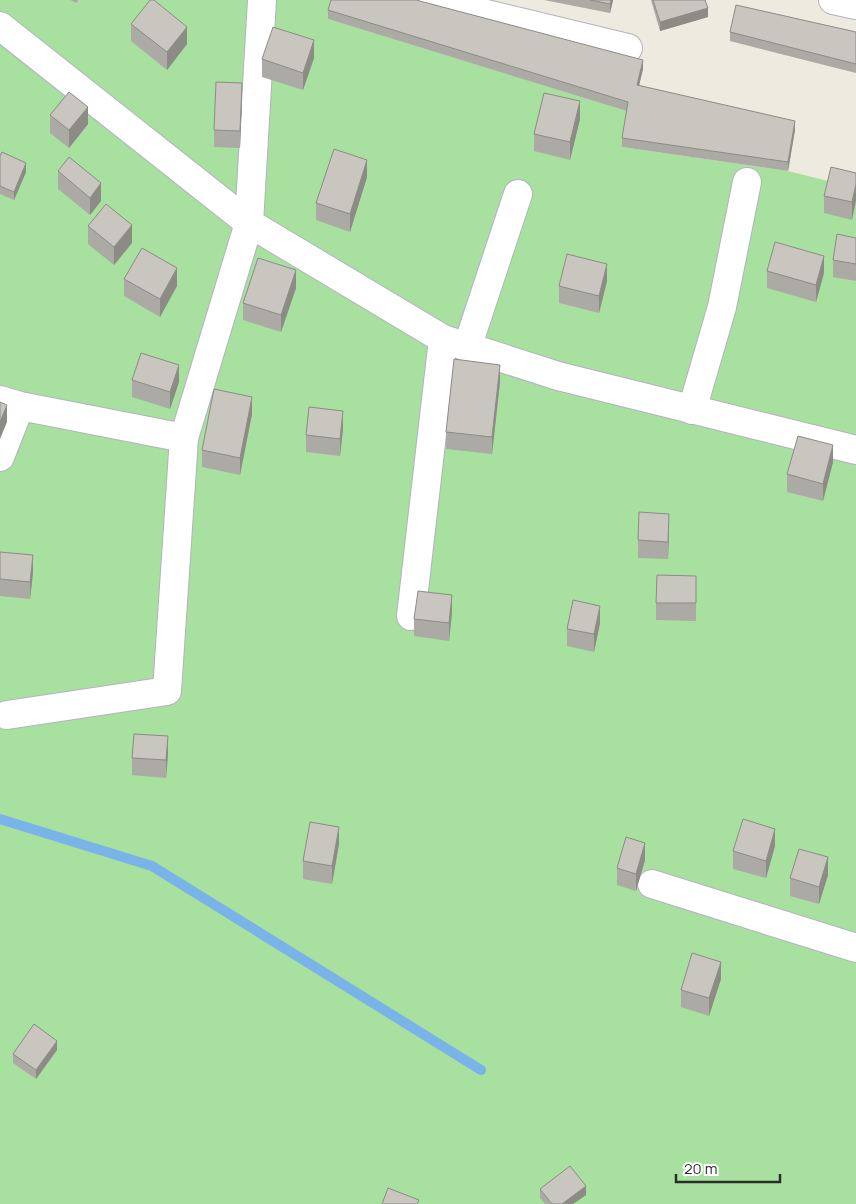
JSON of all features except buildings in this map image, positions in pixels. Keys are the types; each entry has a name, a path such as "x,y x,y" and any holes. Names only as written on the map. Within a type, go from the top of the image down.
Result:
{"street":[{"path":"7,715 167,691 184,438 250,223 262,0"},
{"path":"428,0 628,48"},
{"path":"833,0 856,5"},
{"path":"0,26 250,223 455,343 558,376 856,450"},
{"path":"692,410 722,307 747,182"},
{"path":"410,616 455,343 518,194"},
{"path":"0,457 10,403 184,438"},
{"path":"652,884 856,948"}],"green space":[{"path":"0,0 334,0 328,19 628,111 622,147 788,171 856,188 856,1204 0,1204"}],"waterway":[{"path":"0,819 152,866 481,1070"}]}
